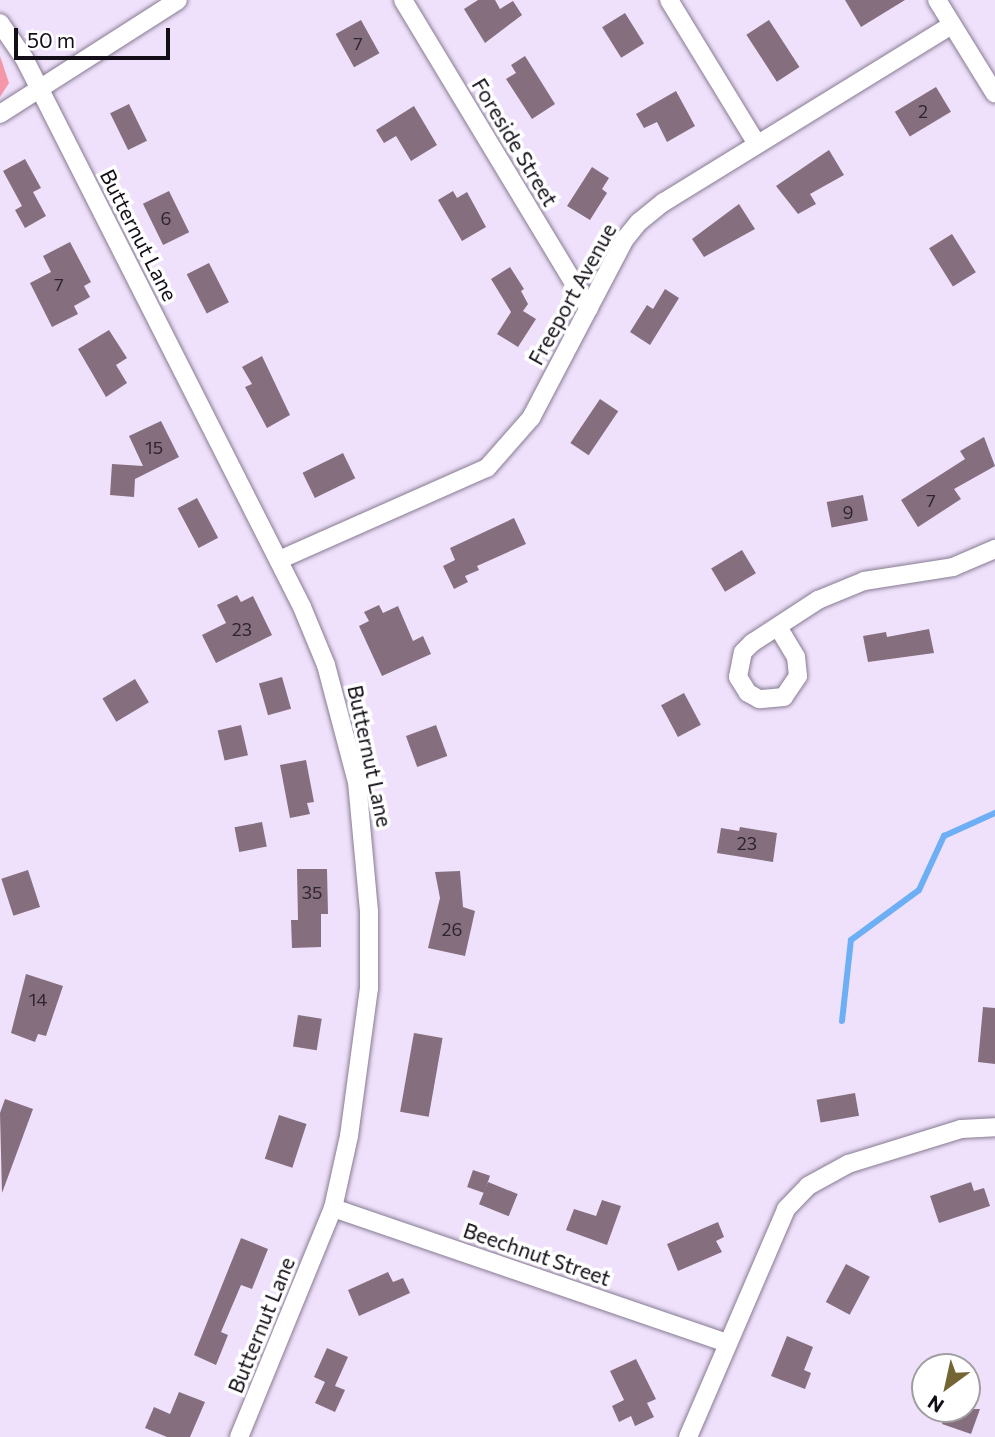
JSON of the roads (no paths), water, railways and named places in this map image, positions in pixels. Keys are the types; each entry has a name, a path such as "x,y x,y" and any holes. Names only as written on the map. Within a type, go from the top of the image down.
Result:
{"street":[{"path":"0,114 177,0"},
{"name":"Foreside Street","path":"403,0 589,308"},
{"path":"670,0 757,144"},
{"path":"937,0 995,94"},
{"name":"Butternut Lane","path":"0,23 39,89 279,560 326,665 345,725 365,848 369,988 349,1136 334,1208 239,1437"},
{"name":"Freeport Avenue","path":"279,560 487,468 531,418 625,239 639,222 757,144 952,25"},
{"path":"778,627 842,588 942,570 995,549"},
{"path":"688,1437 775,1229 786,1209 808,1186 848,1164 897,1148 961,1129 995,1127"},
{"name":"Beechnut Street","path":"334,1208 727,1343"}],"waterway":[{"path":"842,1021 851,940 919,890 944,836 995,813"}]}
